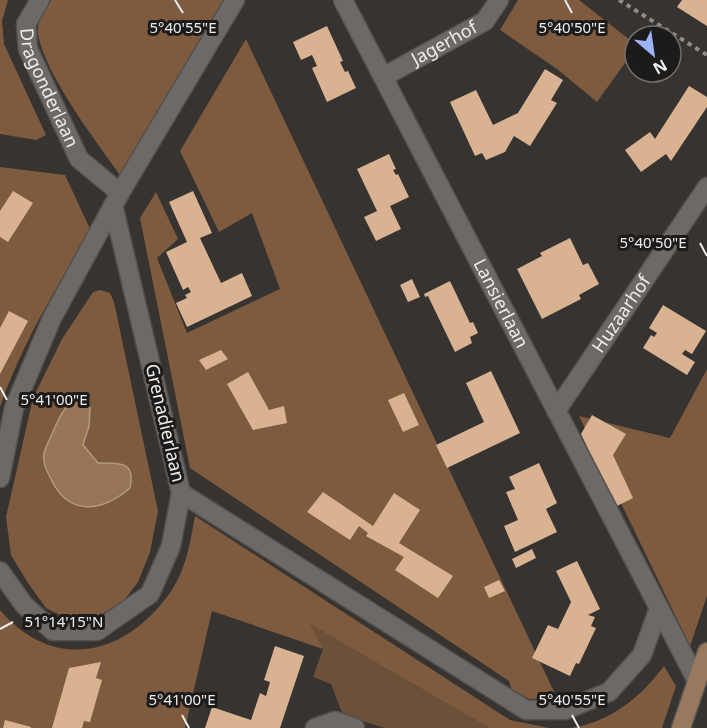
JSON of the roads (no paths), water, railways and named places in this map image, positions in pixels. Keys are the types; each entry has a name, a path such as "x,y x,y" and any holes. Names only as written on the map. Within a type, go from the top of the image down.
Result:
{"street":[{"name":"Dragonderlaan","path":"40,0 27,24 28,49 79,159 116,199"},
{"path":"0,478 14,408 52,318 116,199 235,0"},
{"name":"Lansierlaan","path":"342,0 697,681"},
{"name":"Jagerhof","path":"383,76 485,21 499,0"},
{"name":"Huzaarhof","path":"556,411 707,187"},
{"name":"Grenadierlaan","path":"0,571 24,605 53,631 97,631 150,594 171,546 182,493 116,199"},
{"path":"182,493 526,710 565,710 609,692 642,655 659,608"},
{"path":"681,728 707,652"},
{"path":"315,728 335,721 355,728"}]}
